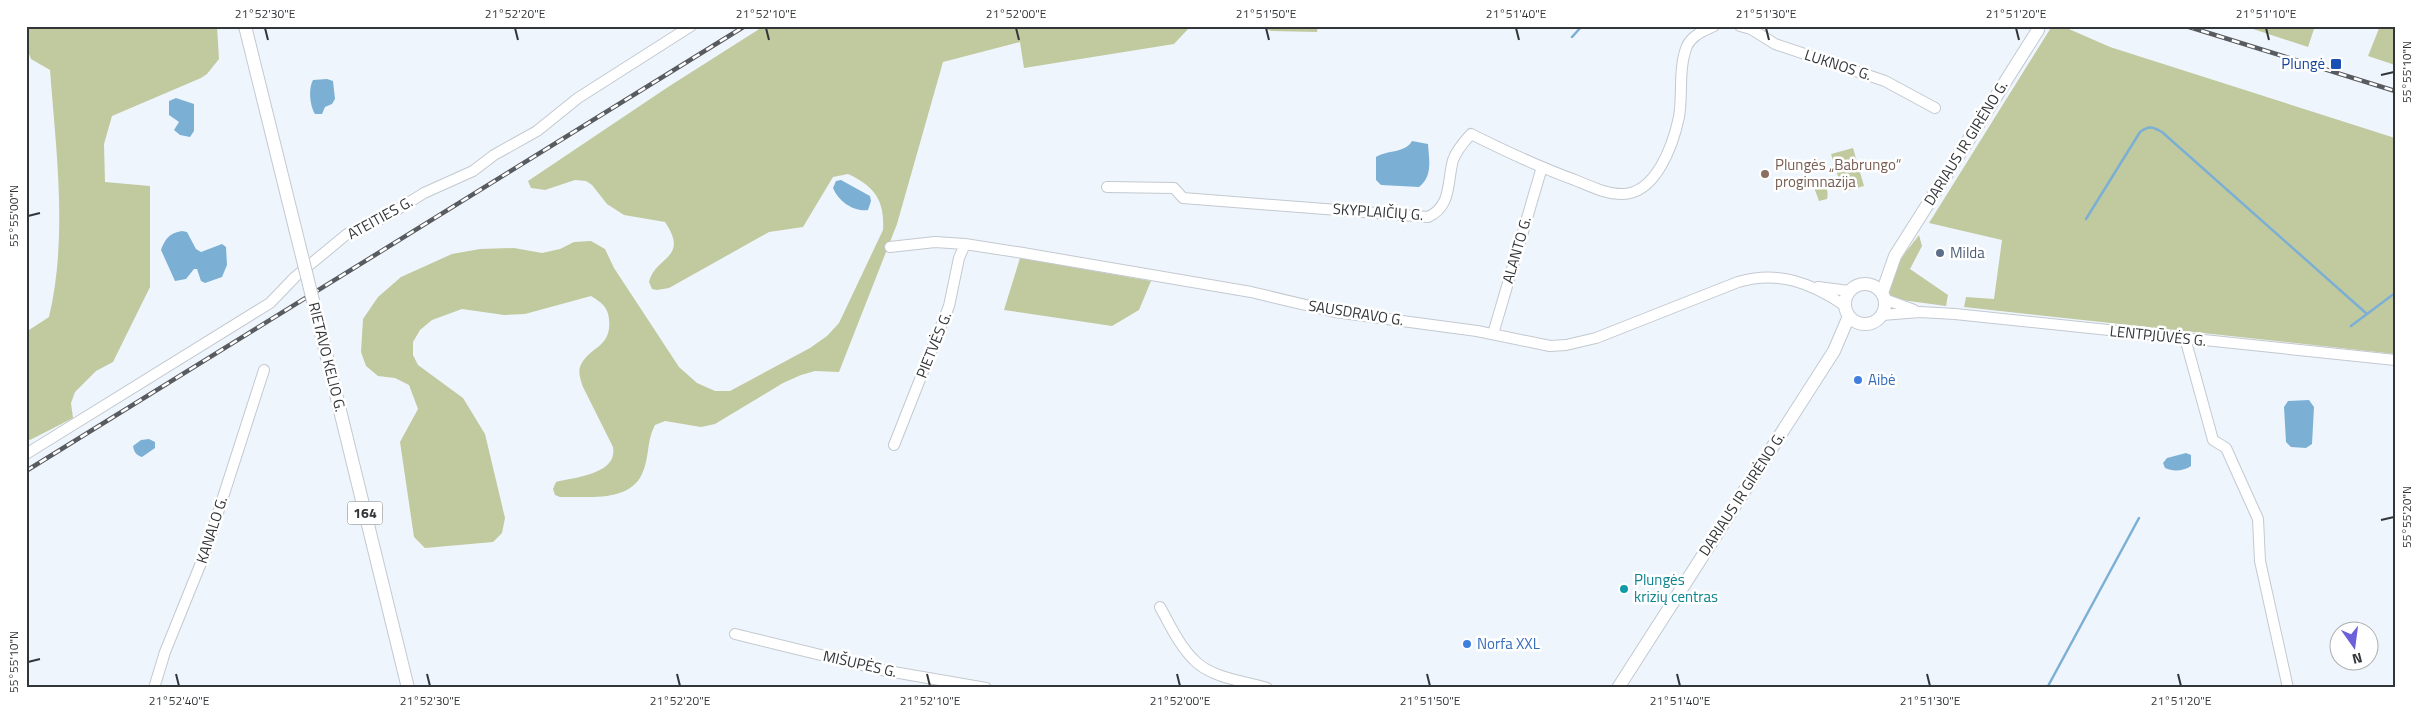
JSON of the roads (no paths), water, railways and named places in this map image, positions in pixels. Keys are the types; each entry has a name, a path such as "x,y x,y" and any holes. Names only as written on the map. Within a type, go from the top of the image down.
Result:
{"main road":[{"name":"RIETAVO KELIO G.","path":"244,26 408,688"},
{"name":"DARIAUS IR GIRĖNO G.","path":"1834,351 1846,311 1849,291 1858,285 1868,284 1895,256 2038,30"},
{"name":"DARIAUS IR GIRĖNO G.","path":"1618,688 1834,351 1861,324 1873,323 1882,315 1885,307 1883,296 1895,256"},
{"path":"1868,284 1877,288 1883,296"},
{"path":"1846,311 1861,324"}],"street":[{"name":"ATEITIES G.","path":"26,454 270,303 347,234 387,216 424,192 473,171 494,155 537,131 578,98 690,26"},
{"name":"SKYPLAIČIŲ G.","path":"1107,187 1174,188 1183,198 1312,207 1419,218 1435,214 1443,208 1453,161 1458,148 1471,134 1525,162 1606,193 1623,194 1638,191 1650,181 1662,163 1671,142 1679,117 1683,68 1688,45 1697,34 1714,26"},
{"name":"LUKNOS G.","path":"1740,26 1751,29 1774,44 1885,81 1935,108"},
{"name":"ALANTO G.","path":"1493,334 1542,167"},
{"name":"SAUSDRAVO G.","path":"890,247 935,242 965,244 1251,292 1335,312 1493,334 1537,344 1566,345 1596,338 1750,278 1776,276 1812,286 1849,291"},
{"name":"PIETVĖS G.","path":"894,445 949,306 959,258 965,244"},
{"name":"SAUSDRAVO G.","path":"1812,286 1846,311"},
{"name":"LENTPJŪVĖS G.","path":"1883,296 1920,312"},
{"name":"LENTPJŪVĖS G.","path":"1882,315 1920,312 2395,360"},
{"path":"2185,338 2213,440 2226,448 2258,519 2260,560 2288,688"},
{"name":"KANALO G.","path":"154,688 165,652 206,554 264,370"},
{"path":"1160,607 1181,645 1195,662 1210,671 1266,688"},
{"name":"MIŠUPĖS G.","path":"734,634 882,670 986,688"}],"water":[{"path":"327,79 333,81 335,99 332,104 325,107 322,114 315,114 310,97 311,84 313,80"},
{"path":"176,98 194,104 194,131 190,137 180,135 174,130 179,122 169,115 169,101"},
{"path":"1412,141 1428,144 1429,167 1423,183 1419,187 1381,185 1376,180 1376,157 1405,148"},
{"path":"841,180 870,196 871,201 868,210 852,208 839,198 833,188 836,181"},
{"path":"182,231 187,232 196,249 201,252 222,244 226,247 227,265 222,277 205,283 201,281 197,269 194,269 186,279 175,281 161,250 168,237"},
{"path":"2309,400 2314,407 2312,444 2306,448 2291,447 2286,442 2284,407 2288,401"},
{"path":"149,439 155,442 155,448 142,457 138,455 133,446 141,440"},
{"path":"2186,453 2191,455 2191,466 2178,470 2165,468 2163,463 2167,458"}],"waterway":[{"path":"1572,37 1582,26"},
{"path":"2086,219 2140,132 2146,128 2153,128 2162,132 2367,314"},
{"path":"2351,326 2395,293"},
{"path":"2047,688 2139,518"}],"railway":[{"path":"26,471 745,26"},
{"path":"2186,26 2395,91"}],"place":[{"name":"Plungė","path":"2336,64"},
{"name":"Plungės „Babrungo“ progimnazija","path":"1765,174"},
{"name":"Milda","path":"1940,253"},
{"name":"Aibė","path":"1858,380"},
{"name":"Plungės krizių centras","path":"1624,589"},
{"name":"Norfa XXL","path":"1467,644"}]}
